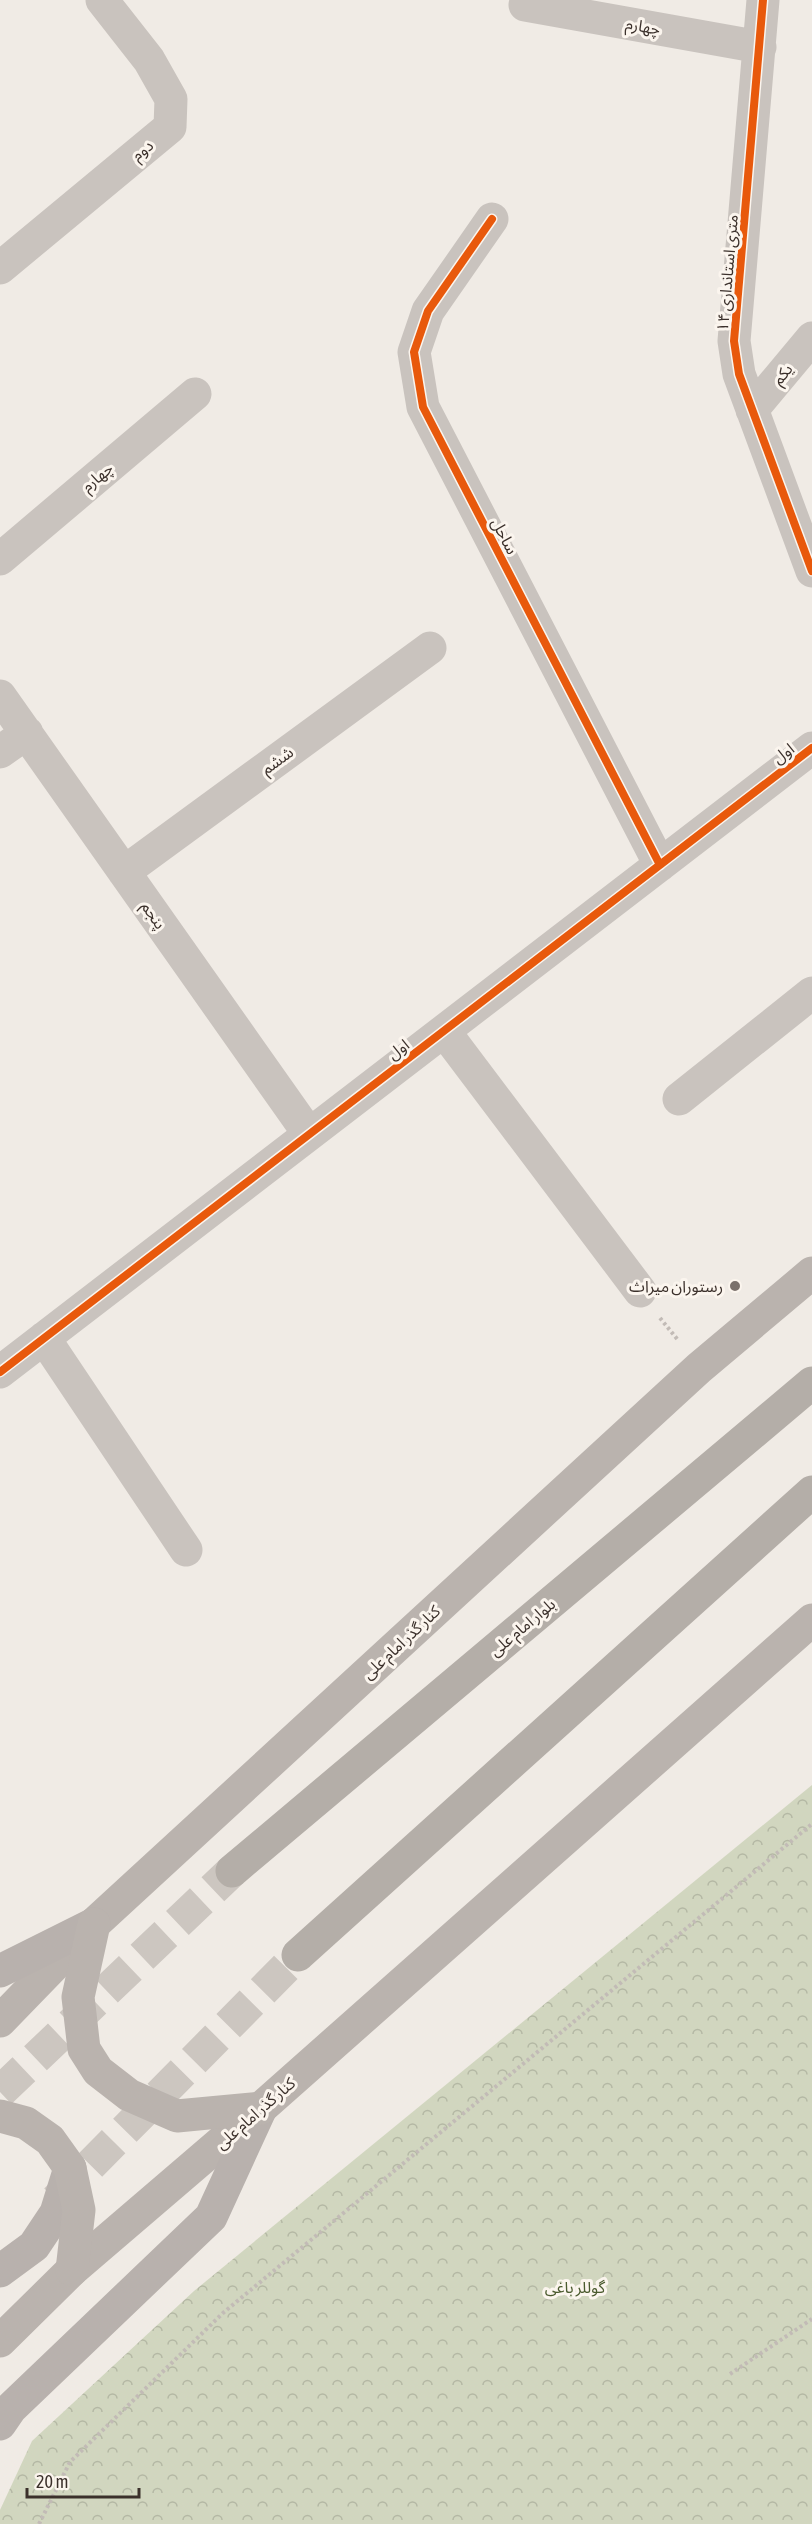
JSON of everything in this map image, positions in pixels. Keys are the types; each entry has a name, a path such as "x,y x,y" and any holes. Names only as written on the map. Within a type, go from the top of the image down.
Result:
{"highway":[{"name":"بلوار امام علی","path":"232,1870 812,1383"},
{"path":"298,1955 812,1492"}],"main road":[{"name":"کنار گذر امام علی","path":"0,2021 94,1924 699,1368 812,1273"},
{"name":"کنار گذر امام علی","path":"0,2341 72,2270 261,2108 812,1620"},
{"path":"0,1971 94,1924"},
{"path":"94,1924 78,1997 84,2049 98,2071 129,2095 177,2116 261,2108"},
{"path":"0,2424 11,2408 211,2217 261,2108"},
{"path":"9,2122 50,2140 70,2168 80,2210 72,2270"},
{"path":"0,2271 34,2246 56,2213 70,2168"}],"street":[{"name":"دوم","path":"0,268 170,127 171,99 149,60 102,0"},
{"name":"۱۴ متری استانداری","path":"763,0 734,341 739,374 812,571"},
{"name":"چهارم","path":"525,5 760,47"},
{"name":"ساحل","path":"492,219 428,311 414,352 423,407 660,865"},
{"name":"یکم","path":"752,410 812,338"},
{"name":"چهارم","path":"0,559 195,394"},
{"name":"ششم","path":"124,872 430,648"},
{"name":"پنجم","path":"0,696 309,1134"},
{"path":"0,752 27,733"},
{"name":"اول","path":"0,1372 812,748"},
{"path":"679,1100 812,993"},
{"path":"444,1031 640,1291"},
{"path":"44,1338 186,1550"}],"path":[{"path":"640,1291 699,1368"},
{"path":"39,2524 70,2462 223,2313 812,1824"},
{"path":"730,2374 812,2319"}],"green space":[{"name":"گوللر باغی","path":"812,1785 812,2524 0,2524 0,2510 32,2441 194,2291"}],"tunnel":[{"path":"0,2092 232,1871"},
{"path":"56,2200 298,1955"}],"cycle path":[{"path":"763,0 734,341 739,374 812,571"},
{"path":"492,219 428,311 414,352 423,407 660,865"},
{"path":"0,1372 812,748"}],"place":[{"name":"رستوران میراث","path":"735,1286"}]}
